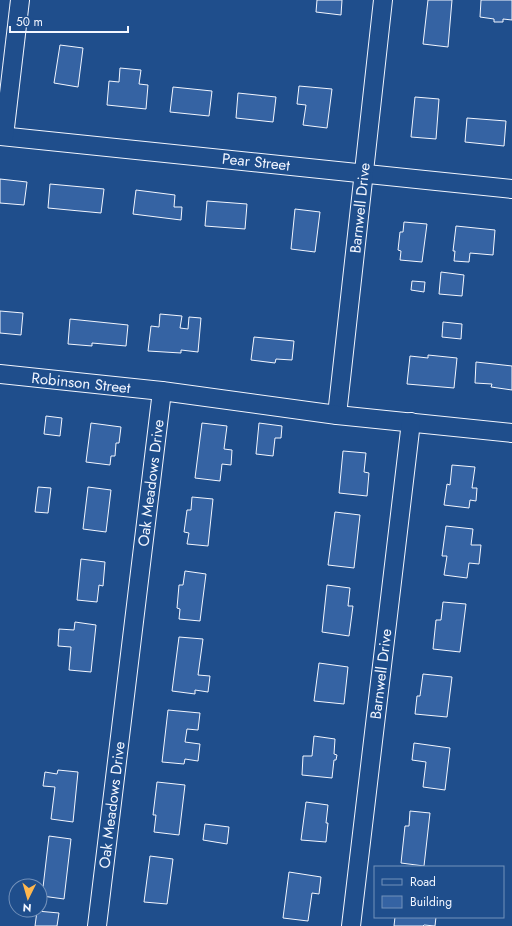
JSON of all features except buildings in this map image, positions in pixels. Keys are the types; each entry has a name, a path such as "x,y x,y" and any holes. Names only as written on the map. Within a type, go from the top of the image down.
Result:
{"street":[{"path":"2,136 20,0"},
{"name":"Barnwell Drive","path":"337,415 383,0"},
{"name":"Pear Street","path":"2,136 512,189"},
{"name":"Robinson Street","path":"0,374 162,391"},
{"path":"162,391 337,415 512,433"},
{"name":"Oak Meadows Drive","path":"98,926 162,391"},
{"name":"Barnwell Drive","path":"351,926 411,422"}]}
